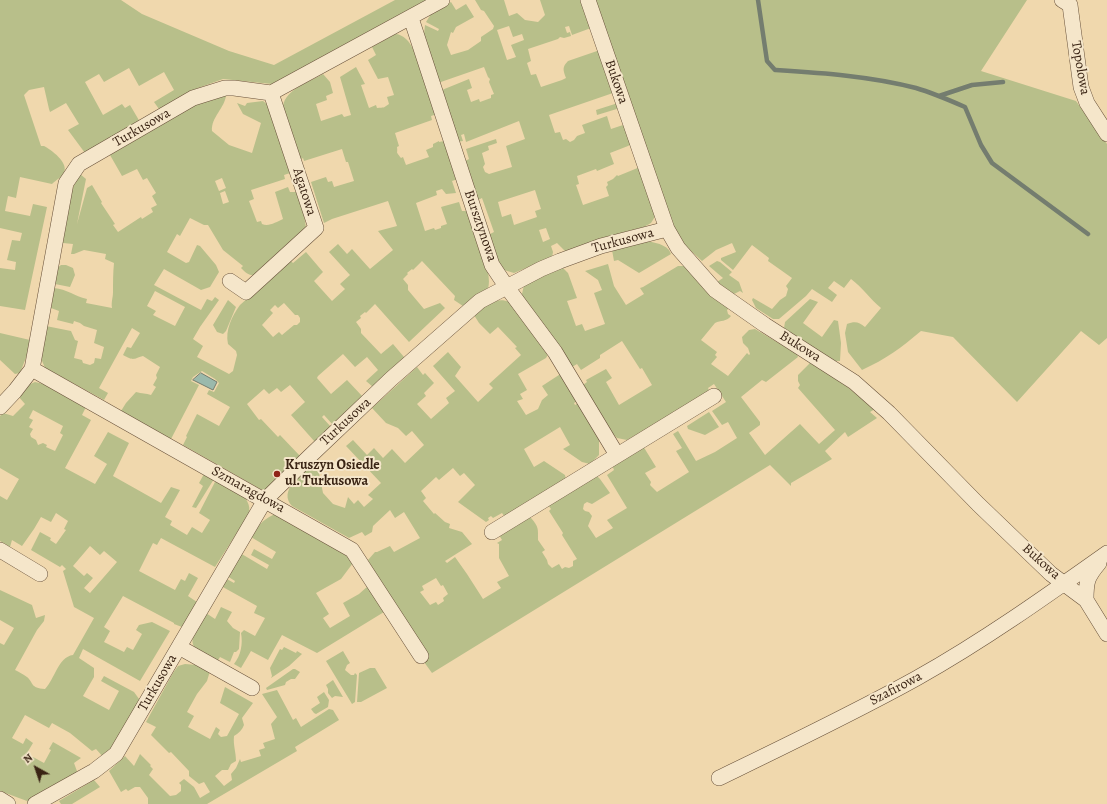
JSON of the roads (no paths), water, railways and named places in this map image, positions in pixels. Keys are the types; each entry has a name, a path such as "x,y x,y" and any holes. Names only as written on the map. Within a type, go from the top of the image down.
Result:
{"street":[{"path":"271,93 442,0"},
{"name":"Bukowa","path":"588,0 667,229 678,248 716,290 765,325 854,382 895,419 978,504 1051,574 1086,600 1107,634"},
{"name":"Topolowa","path":"1062,0 1070,5 1078,66 1086,103 1107,134"},
{"name":"Bursztynowa","path":"411,18 492,265 555,352 617,455"},
{"name":"Turkusowa","path":"0,407 32,370 66,183 79,164 193,98 225,88 271,93"},
{"name":"Agatowa","path":"230,281 246,292 316,228 271,93"},
{"name":"Turkusowa","path":"35,804 94,771 116,754 265,500 391,379 480,301 506,286 541,268 601,246 667,229"},
{"name":"Szmaragdowa","path":"32,370 352,550 421,656"},
{"path":"492,532 714,396"},
{"path":"0,550 40,574"},
{"path":"1064,583 1107,553"},
{"path":"1086,600 1087,582 1090,573 1107,553"},
{"name":"Szafirowa","path":"719,778 838,720 917,678 977,642 1043,599 1064,583"},
{"path":"179,647 252,688"},
{"path":"0,799 8,804"}],"waterway":[{"path":"758,0 767,61 775,70 846,76 899,84 929,92 965,107 981,145 992,163 1088,234"},
{"path":"939,96 972,85 1003,82"}],"place":[{"name":"Kruszyn Osiedle ul. Turkusowa","path":"277,474"}]}
